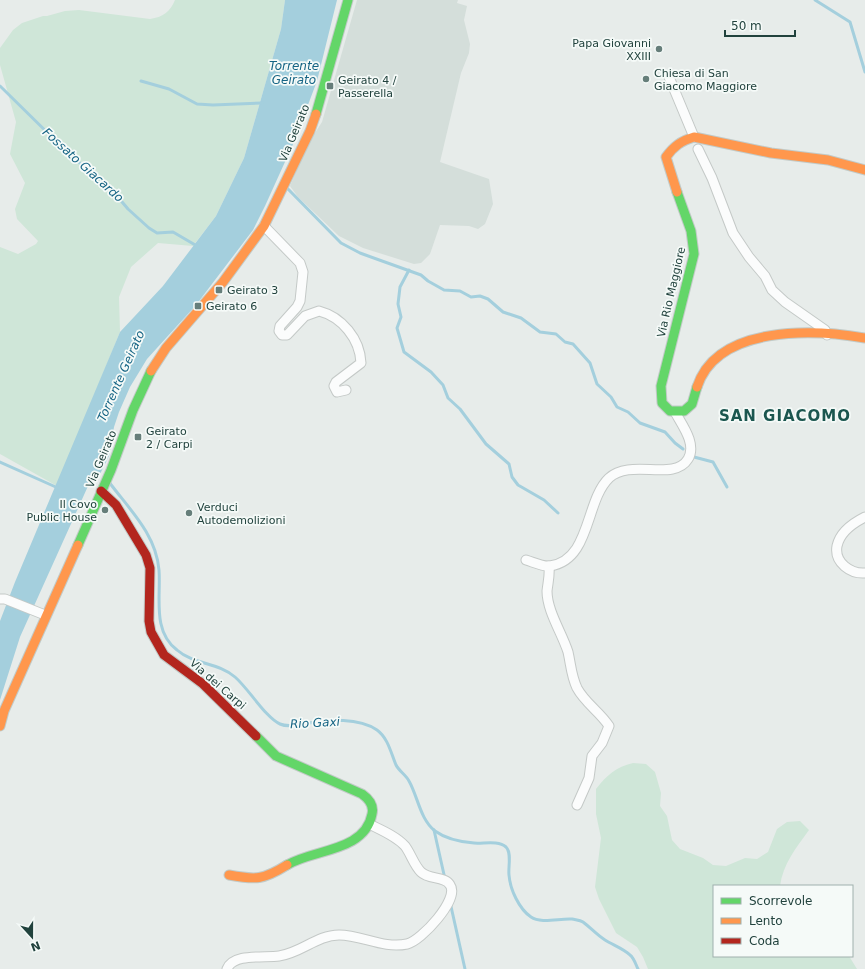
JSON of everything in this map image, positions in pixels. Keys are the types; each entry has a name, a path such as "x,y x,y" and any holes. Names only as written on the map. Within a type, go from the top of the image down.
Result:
{"street":[{"name":"Via Geirato","path":"0,726 4,711 45,615 111,470 138,398 153,366 166,348 223,282 264,226 310,131 318,108 348,0"},
{"path":"670,77 694,137 771,153 828,160 865,170"},
{"name":"Via Rio Maggiore","path":"675,412 664,407 660,390 694,254 694,242 685,209 669,173 666,160 669,152 675,145 694,137"},
{"path":"698,149 712,178 725,214 739,243 766,276 772,290 785,302 826,330 827,334"},
{"path":"264,226 300,262 303,272 300,301 297,307 280,326 279,331 282,335 287,335 305,316 319,311 348,329 358,346 361,363 336,382 334,386 337,392 346,390"},
{"path":"526,560 549,566 559,563 576,548 582,539 600,492 608,479 622,470 645,468 673,470 685,463 688,458 690,446 689,438 675,412 686,409 690,406 699,380 707,366 714,359 742,343 768,336 788,334 827,334 865,338"},
{"name":"Via dei Carpi","path":"102,489 116,505 146,555 150,568 149,621 151,632 164,655 203,684 276,756 367,798 373,810 373,817 369,824"},
{"path":"865,517 845,531 837,546 840,561 846,568 865,574"},
{"path":"549,566 550,578 547,591 556,626 567,651 569,668 577,687 584,698 609,726 602,742 592,756 589,778 577,805"},
{"path":"2,599 45,615"},
{"path":"227,969 229,964 242,958 266,958 285,955 324,937 349,936 376,944 408,944 417,939 439,918 452,897 453,890 450,884 446,881 425,875 420,871 405,847 397,840 369,824 362,833 350,842 318,856 293,862 266,876 255,878 229,875"}],"shaded area":[{"path":"357,0 458,0 457,3 467,6 464,20 470,44 469,53 461,73 440,162 489,179 493,204 485,224 478,229 469,226 440,225 430,254 421,263 414,264 363,248 339,236 298,197 290,186 308,144 322,122"}],"green space":[{"path":"175,0 285,0 281,29 244,158 216,216 193,246 158,243 131,267 119,297 120,332 57,486 0,454 0,247 18,254 36,244 38,241 17,219 15,209 25,183 10,154 16,122 0,65 0,48 13,30 22,23 43,16 65,11 79,10 150,19 159,17 166,13 171,8"},
{"path":"633,763 646,764 655,772 661,793 660,806 667,816 672,840 680,849 703,858 713,865 726,866 745,858 757,859 768,852 777,829 787,822 800,821 809,830 787,863 780,885 713,885 713,957 850,957 857,969 648,969 637,947 616,933 599,899 595,887 601,838 596,814 596,789 612,772"}],"water":[{"name":"Torrente Geirato","path":"285,0 337,0 317,81 294,142 253,230 196,305 147,359 130,387 114,427 109,456 99,476 93,475 20,637 0,700 0,621 15,582 120,332 163,286 216,216 244,158 281,29"}],"waterway":[{"path":"815,0 850,22 865,72"},
{"path":"141,81 169,89 197,104 213,105 262,103"},
{"name":"Fossato Giacardo","path":"0,86 61,146 83,166 106,183 128,209 149,228 157,233 173,232 197,246"},
{"path":"288,189 341,243 360,253 421,275 428,281 444,290 460,291 471,297 480,296 488,299 503,312 521,318 540,332 556,334 565,342 573,344 590,363 597,384 611,397 617,407 628,412 640,423 665,432 683,449"},
{"path":"409,270 400,287 398,304 401,317 397,328 404,352 431,372 443,385 448,398 460,409 486,444 509,464 512,477 518,485 544,500 558,513"},
{"path":"694,457 713,462 727,487"},
{"path":"0,462 58,488"},
{"name":"Rio Gaxi","path":"109,482 133,512 153,545 159,570 159,613 161,623 169,642 177,650 184,655 228,672 235,677 269,716 280,724 291,726 343,720 361,723 377,730 387,741 397,767 409,781 426,820 435,831 459,841 495,843 506,847 509,853 509,875 511,886 519,904 531,917 540,920 572,919 582,921 602,938 628,953 633,958 638,969"},
{"path":"434,830 445,879"},
{"path":"450,902 465,969"}],"traffic: fast":[{"path":"316,114 348,0"},
{"path":"677,192 691,231 694,254 661,386 662,403 670,411 684,411 692,404 697,387"},
{"path":"78,545 111,470 133,410 151,371"},
{"path":"256,736 276,756 362,794 372,805 372,814 367,826 359,836 349,843 337,848 287,865"}],"traffic: slow":[{"path":"151,371 166,348 223,282 264,226 310,131 316,114"},
{"path":"677,192 666,157 678,144 694,137 771,153 828,160 865,170"},
{"path":"697,387 708,367 724,352 745,342 769,336 794,333 820,333 865,338"},
{"path":"0,726 4,711 78,545"},
{"path":"229,875 246,878 259,878 272,874 287,865"}],"traffic: jam":[{"path":"101,491 116,505 146,555 150,568 149,621 151,632 164,655 203,684 256,736"}],"place":[{"name":"Papa Giovanni XXIII","path":"659,49"},
{"name":"Chiesa di San Giacomo Maggiore","path":"646,79"},
{"name":"Geirato 4 / Passerella","path":"330,86"},
{"name":"Geirato 3","path":"219,290"},
{"name":"Geirato 6","path":"198,306"},
{"name":"Geirato 2 / Carpi","path":"138,437"},
{"name":"Il Covo Public House","path":"105,510"},
{"name":"Verduci Autodemolizioni","path":"189,513"}],"district":[{"name":"SAN GIACOMO","path":"785,416"}]}
